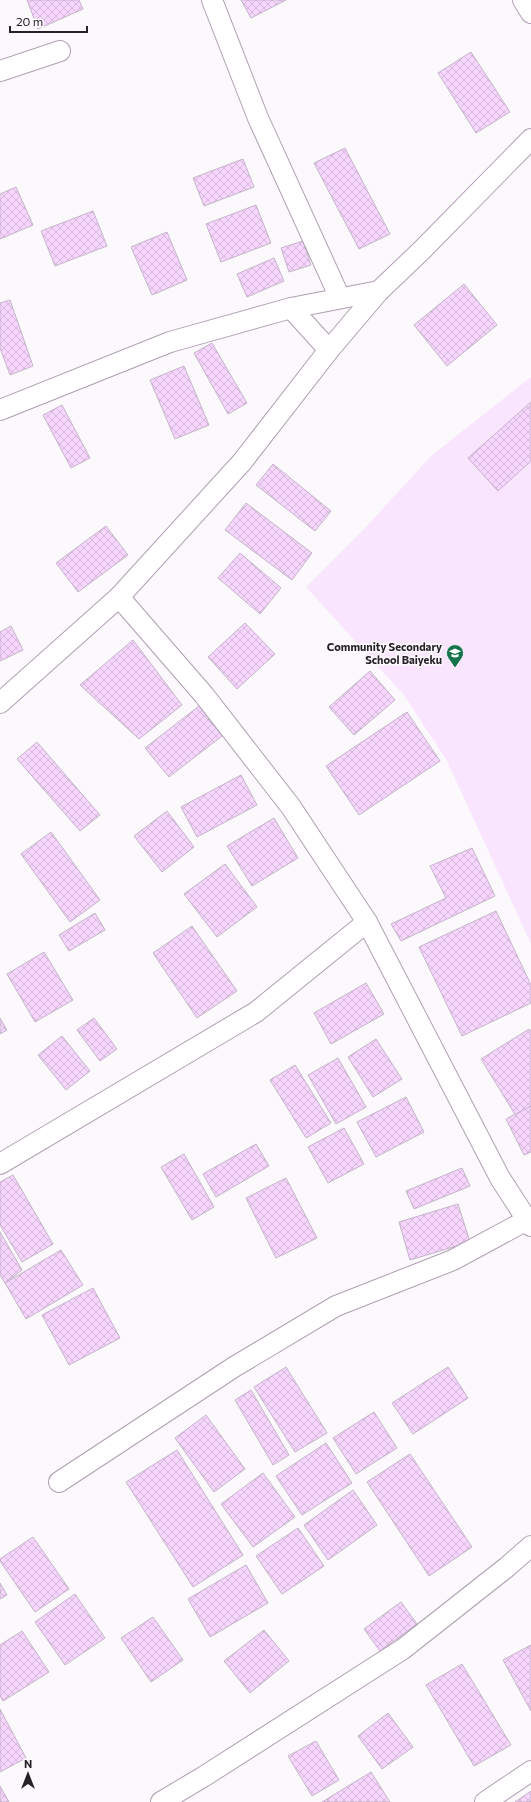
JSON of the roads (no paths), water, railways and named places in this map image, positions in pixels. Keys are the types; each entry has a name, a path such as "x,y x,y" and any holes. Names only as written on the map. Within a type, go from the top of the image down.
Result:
{"street":[{"path":"212,0 258,118 340,298"},
{"path":"523,0 531,13"},
{"path":"0,71 60,51"},
{"path":"0,703 119,597 242,462 329,350 379,291 421,251 531,139"},
{"path":"0,410 170,342 291,308 379,291"},
{"path":"291,308 329,350"},
{"path":"59,1482 234,1367 336,1306 453,1260 529,1223 500,1178 367,922 291,807 204,696 119,597"},
{"path":"0,1164 256,1012 367,922"},
{"path":"161,1802 403,1649 507,1567 531,1546"},
{"path":"485,1802 531,1771"}],"place":[{"name":"Community Secondary School Baiyeku","path":"455,668"}]}
